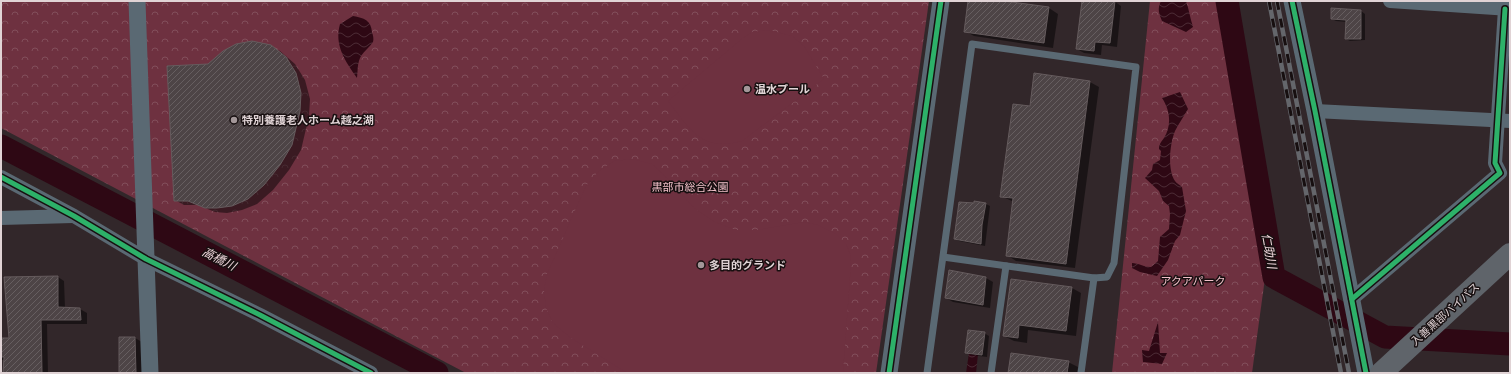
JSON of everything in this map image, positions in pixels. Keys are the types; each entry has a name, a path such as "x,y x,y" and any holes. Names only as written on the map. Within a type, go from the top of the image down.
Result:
{"highway":[{"name":"入善黒部バイパス","path":"1385,369 1510,254"}],"street":[{"path":"137,1 150,373"},
{"path":"889,373 941,1"},
{"path":"1292,1 1366,373"},
{"path":"1352,299 1505,169 1495,163 1504,121 1507,9 1390,1"},
{"path":"1315,111 1504,121"},
{"path":"1,177 74,216 146,259 260,315 371,373"},
{"path":"1,218 74,216"}],"lane":[{"path":"927,373 972,44 1136,67 1114,263 1107,277 1094,278 943,257"},
{"path":"991,373 1006,266"},
{"path":"1081,373 1094,278"}],"green space":[{"name":"黒部市総合公園","path":"1,1 929,1 876,373 466,373 1,128"},
{"name":"アクアパーク","path":"1150,1 1217,1 1265,278 1252,373 1112,373"},
{"name":"温水プール","path":"769,30 792,36 804,46 824,79 742,141 728,144 716,143 707,141 698,136 668,101 743,38 752,32"},
{"name":"多目的グランド","path":"632,159 652,164 668,179 694,208 715,222 736,230 756,230 804,222 818,225 836,234 846,244 851,256 843,373 627,373 571,338 553,323 546,308 544,290 547,274 586,186 599,171 614,161"}],"water":[{"path":"1161,1 1186,1 1193,27 1186,32 1162,21 1159,11"},
{"path":"353,16 364,19 368,22 373,38 373,42 362,54 358,64 357,78 345,59 338,39 340,24"},
{"path":"1180,92 1188,109 1173,136 1170,163 1172,176 1182,187 1186,211 1180,235 1175,241 1168,260 1157,276 1140,272 1132,268 1132,263 1151,267 1158,261 1160,237 1169,229 1169,206 1163,201 1159,191 1145,178 1152,170 1153,164 1160,160 1161,151 1159,146 1167,133 1169,118 1167,107 1162,98"},
{"path":"1158,322 1160,353 1167,353 1162,364 1143,362 1142,350 1149,351"},
{"path":"969,353 978,354 976,373 966,373"}],"building":[{"path":"968,1 1004,1 1049,7 1044,43 964,32"},
{"path":"1082,1 1115,1 1110,43 1095,42 1094,51 1076,49"},
{"path":"1331,8 1361,10 1361,39 1345,39 1346,20 1331,19"},
{"name":"特別養護老人ホーム越之湖","path":"252,41 271,45 286,57 296,73 301,93 300,111 292,145 280,165 264,185 248,199 232,206 217,208 205,208 188,201 174,201 167,66 208,64 223,51 236,44"},
{"path":"1034,73 1090,81 1066,264 1006,256 1013,198 1000,197 1013,104 1030,106"},
{"path":"974,201 986,203 982,225 981,244 954,239 959,202 974,203"},
{"path":"949,270 986,277 983,305 945,298"},
{"path":"58,276 58,307 80,308 81,320 41,320 42,373 3,373 4,357 1,357 1,338 9,338 4,277"},
{"path":"1011,279 1072,287 1066,331 1019,325 1018,338 1003,336"},
{"path":"968,330 985,332 982,355 965,353"},
{"path":"119,337 135,337 136,373 119,373"},
{"path":"1011,353 1069,361 1067,373 1008,373"}],"waterway":[{"name":"仁助川","path":"1227,1 1274,277 1385,337 1510,344"},
{"name":"高橋川","path":"1,146 437,373"}],"railway":[{"path":"1269,1 1341,373"},
{"path":"1277,1 1349,373"}],"cycle path":[{"path":"889,373 941,1"},
{"path":"1292,1 1366,373"},
{"path":"1352,299 1500,173 1495,163 1505,9"},
{"path":"1,177 74,216 146,259 260,315 371,373"}],"place":[{"name":"温水プール","path":"747,89"},
{"name":"特別養護老人ホーム越之湖","path":"234,120"},
{"name":"多目的グランド","path":"701,265"}]}
